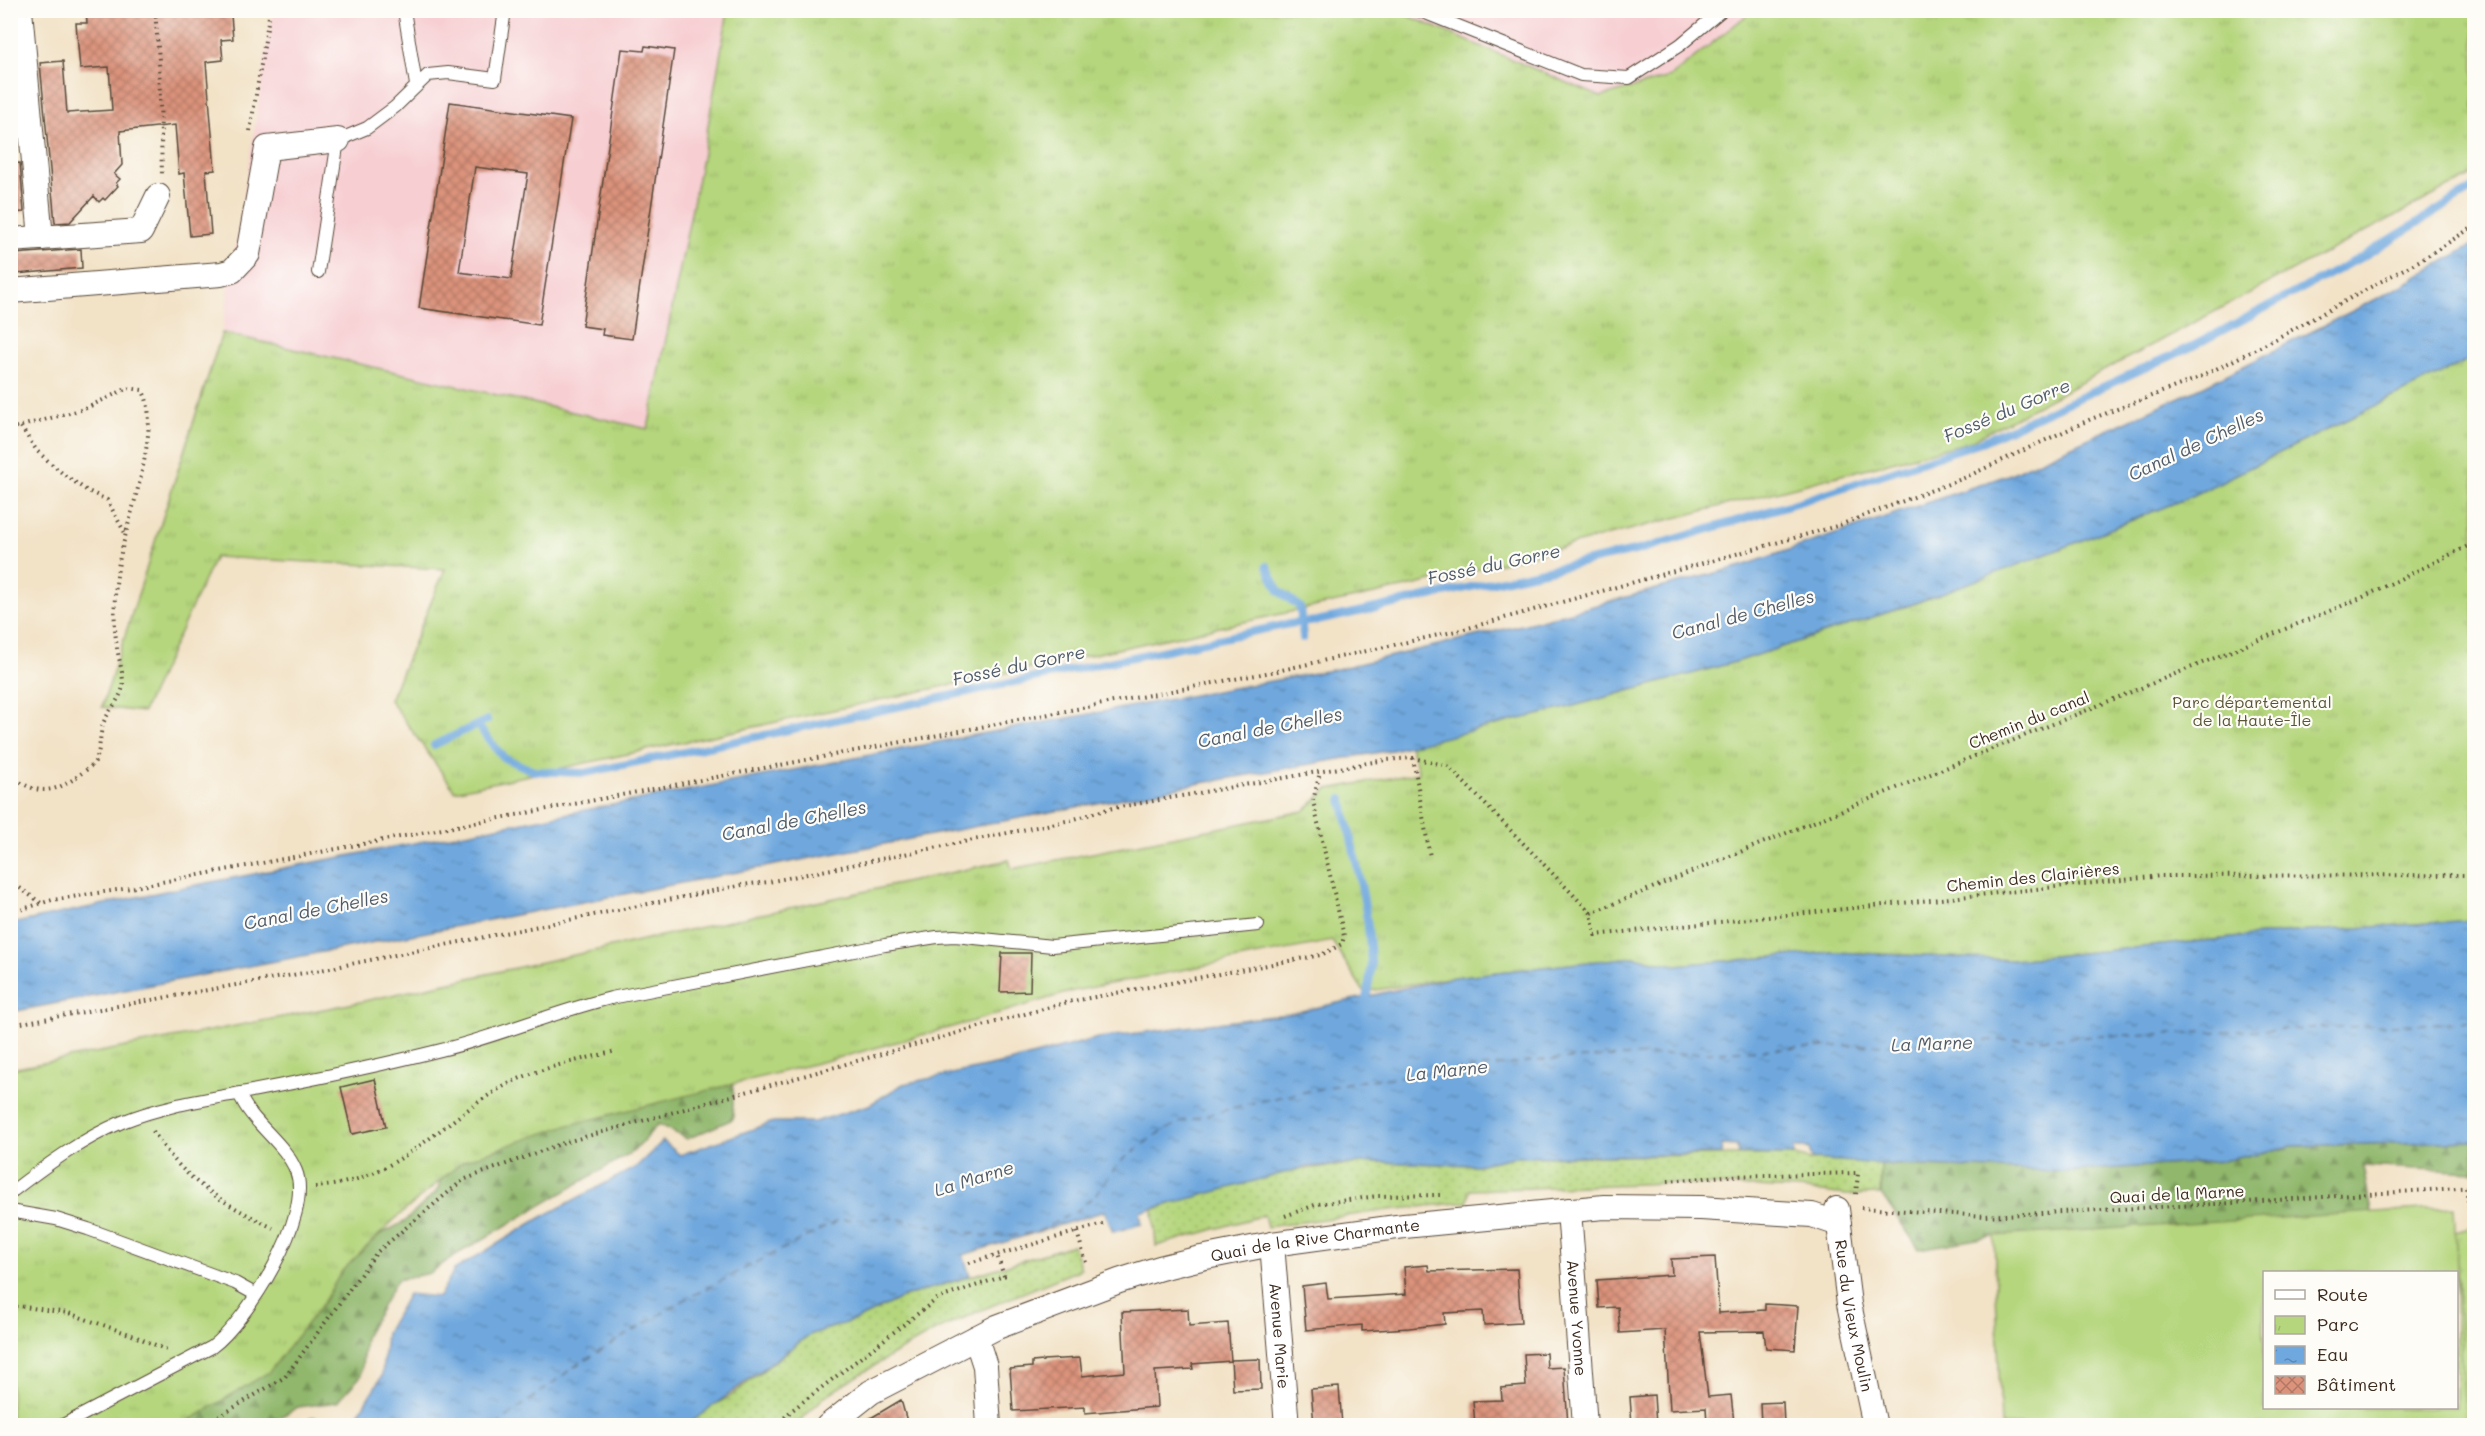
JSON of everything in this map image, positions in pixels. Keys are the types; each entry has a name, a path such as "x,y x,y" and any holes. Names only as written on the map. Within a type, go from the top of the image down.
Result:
{"street":[{"path":"20,10 41,238"},
{"path":"10,291 221,274 232,271 248,254 267,148 338,140"},
{"path":"10,240 141,231 158,196"},
{"name":"Quai de la Rive Charmante","path":"828,1425 871,1392 976,1338 1073,1297 1160,1268 1272,1244 1404,1226 1569,1210 1634,1207 1701,1208 1812,1215 1843,1212"},
{"name":"Avenue Yvonne","path":"1569,1210 1585,1425"},
{"name":"Rue du Vieux Moulin","path":"1843,1212 1849,1304 1875,1425"},
{"name":"Avenue Marie","path":"1272,1244 1287,1425"},
{"path":"976,1338 985,1366 989,1425"}],"lane":[{"path":"404,10 416,85"},
{"path":"318,272 338,140 367,128 395,107 428,75 448,73 495,79 505,10"},
{"path":"1418,10 1581,75 1629,78 1680,45 1722,10"},
{"path":"10,1193 95,1135 144,1114 174,1105 441,1050 509,1031 578,1006 611,998 895,943 955,936 1052,946 1258,925"},
{"path":"61,1425 212,1347 226,1337 241,1319 289,1235 300,1187 296,1168 246,1109 239,1093"},
{"path":"10,1211 56,1219 88,1229 236,1282 255,1294"}],"path":[{"path":"155,10 159,60 162,177 158,196"},
{"path":"10,913 41,903 1268,673 1473,627 1837,526 1964,478 2091,419 2196,379 2266,345 2426,257 2475,226"},
{"path":"10,429 91,407 129,388 142,390 148,402 149,424 141,475 125,534 117,574 113,613 123,686 103,724 94,763 58,789 33,788 19,782 10,774"},
{"path":"21,427 37,451 62,473 86,490 107,500 125,534"},
{"name":"Chemin du canal","path":"1591,913 2361,598 2475,543"},
{"path":"1413,758 1430,857"},
{"path":"10,1025 321,970 742,885 899,857 1071,820 1108,809 1385,760 1413,758 1448,766 1591,913"},
{"path":"203,1425 285,1377 377,1252 463,1180 563,1143 1068,1002 1321,955 1342,944 1344,936 1313,801 1320,772"},
{"name":"Chemin des Clairières","path":"1591,913 1595,935 2161,876 2475,875"},
{"path":"10,881 41,903"},
{"path":"300,1187 323,1187 381,1169 403,1159 499,1089 542,1071 616,1051"},
{"path":"144,1114 165,1150 186,1175 250,1217 289,1235"},
{"name":"Quai de la Marne","path":"1843,1212 1880,1210 1985,1216 2475,1187"},
{"path":"2466,1188 2475,1240"},
{"path":"969,1263 1106,1223"},
{"path":"1077,1232 1086,1260"},
{"path":"776,1425 937,1299 1004,1276 997,1255"},
{"path":"10,1305 58,1311 104,1324 164,1348 182,1361"}],"shaded area":[{"path":"273,11 728,11 705,143 648,429 222,333"},
{"path":"1397,11 1752,11 1670,77 1601,97"}],"green space":[{"path":"728,11 1397,11 1601,97 1670,77 1752,11 2474,11 2474,174 1969,442 1416,585 455,791 390,700 445,569 215,557 143,712 102,707 222,333 648,429 705,143"},
{"name":"Parc départemental de la Haute-Île","path":"2474,357 2474,920 2282,933 2013,960 1833,952 1676,965 1634,957 1454,977 1364,992 1332,941 1073,991 849,1055 561,1127 463,1161 394,1220 342,1271 323,1303 269,1372 182,1425 11,1426 11,1069 355,1003 1009,860 1012,869 1304,811 1328,789 1419,773 1410,745 1566,708 1739,661 1910,605 2192,496"},
{"path":"733,1074 733,1119 687,1139 658,1124 634,1151 454,1256 430,1273 397,1280 365,1337 361,1376 337,1402 298,1407 266,1425 140,1426 291,1344 310,1316 339,1256 404,1222 437,1191 457,1129"},
{"path":"2474,1141 2474,1172 2363,1166 2371,1213 1994,1236 1919,1249 1881,1194 1881,1164 2061,1172 2223,1161 2292,1146"},
{"path":"1791,1155 1811,1160 1844,1157 1881,1164 1880,1194 1846,1195 1799,1189 1667,1183 1470,1190 1467,1202 1388,1210 1267,1227 1264,1215 1156,1246 1153,1210 1223,1185 1287,1171 1372,1162 1477,1165 1513,1157"},
{"path":"2454,1207 2457,1271 2263,1271 2263,1409 2458,1409 2458,1286 2465,1425 2001,1425 1994,1236"},
{"path":"2474,1227 2474,1425 2465,1425 2455,1232"},
{"path":"1073,1245 1081,1269 935,1331 825,1396 796,1425 683,1426 684,1422 694,1420 702,1411 729,1397 809,1335 858,1319 903,1297"}],"water":[{"name":"Canal de Chelles","path":"2474,244 2474,357 2192,496 2063,548 1910,605 1739,661 1566,708 1392,750 1196,784 11,1012 11,924 165,891 969,736 1337,669 1530,623 1742,566 2008,475 2206,385 2396,289"},
{"name":"La Marne","path":"2474,920 2474,1141 2292,1146 2223,1161 2061,1172 1812,1159 1809,1148 1794,1148 1794,1155 1738,1154 1737,1146 1722,1145 1721,1154 1513,1157 1477,1165 1377,1162 1306,1167 1140,1212 1142,1224 1113,1232 1105,1211 963,1255 970,1276 903,1297 858,1319 809,1335 687,1425 351,1425 382,1376 386,1333 408,1294 439,1297 454,1270 540,1218 636,1167 663,1141 680,1155 773,1122 814,1122 869,1105 903,1084 1009,1062 1098,1038 1288,1014 1454,977 1634,957 1676,965 1833,952 2013,960 2282,933"},
{"path":"312,1417 349,1425 298,1425"}],"building":[{"path":"86,10 219,10 220,16 231,15 233,39 221,40 223,60 206,62 215,170 206,171 211,234 190,236 184,173 179,174 175,125 120,131 122,165 114,174 120,179 116,183 118,186 105,200 103,198 99,202 94,196 70,222 55,223 40,63 63,61 67,113 112,110 109,67 80,69 76,23 87,23"},
{"path":"645,46 674,50 632,339 602,335 603,329 582,326 622,49 644,51"},
{"path":"450,102 571,119 539,325 419,308","holes":["475,167 528,174 511,279 459,272"]},
{"path":"20,163 24,212 10,213 10,164"},
{"path":"81,249 82,268 16,274 14,254"},
{"path":"1002,953 1031,953 1030,991 1000,992"},
{"path":"375,1079 386,1127 352,1134 341,1087"},
{"path":"1715,1257 1719,1313 1765,1310 1765,1304 1798,1306 1795,1350 1766,1348 1764,1331 1700,1332 1708,1397 1731,1395 1734,1423 1707,1423 1706,1408 1670,1410 1665,1330 1620,1333 1618,1307 1599,1308 1597,1280 1672,1275 1671,1259"},
{"path":"1428,1265 1429,1271 1517,1269 1521,1323 1484,1325 1483,1311 1444,1313 1445,1324 1409,1328 1362,1331 1362,1325 1306,1330 1302,1286 1326,1283 1328,1299 1406,1294 1404,1267"},
{"path":"1188,1309 1189,1326 1228,1323 1231,1361 1192,1364 1193,1369 1155,1371 1157,1407 1085,1413 1085,1407 1013,1411 1010,1369 1032,1367 1032,1362 1043,1360 1080,1358 1082,1376 1125,1372 1122,1312"},
{"path":"1546,1353 1547,1368 1564,1367 1568,1425 1475,1425 1473,1401 1502,1400 1501,1388 1526,1386 1524,1354"},
{"path":"1260,1359 1261,1389 1233,1390 1231,1360"},
{"path":"1339,1387 1342,1425 1314,1425 1311,1389"},
{"path":"1654,1395 1656,1425 1632,1425 1630,1397"},
{"path":"901,1400 908,1425 859,1425"},
{"path":"1783,1402 1784,1425 1761,1425 1760,1403"}],"waterway":[{"name":"Fossé du Gorre","path":"477,725 504,758 534,771 585,773 1289,624 1317,621 1639,550 1802,501 1981,442 2191,347 2362,257 2474,188"},
{"path":"1267,566 1279,591 1300,607 1303,638"},
{"path":"434,745 487,720"},
{"path":"1342,799 1360,881 1370,942 1371,968 1365,1005"}],"ferry route":[{"path":"495,1426 574,1367 684,1300 839,1220 892,1218 986,1236 1011,1236 1038,1232 1079,1209 1095,1195 1120,1162 1154,1136 1179,1123 1251,1103 1353,1082 1545,1060 1843,1046 2474,1022"}]}
